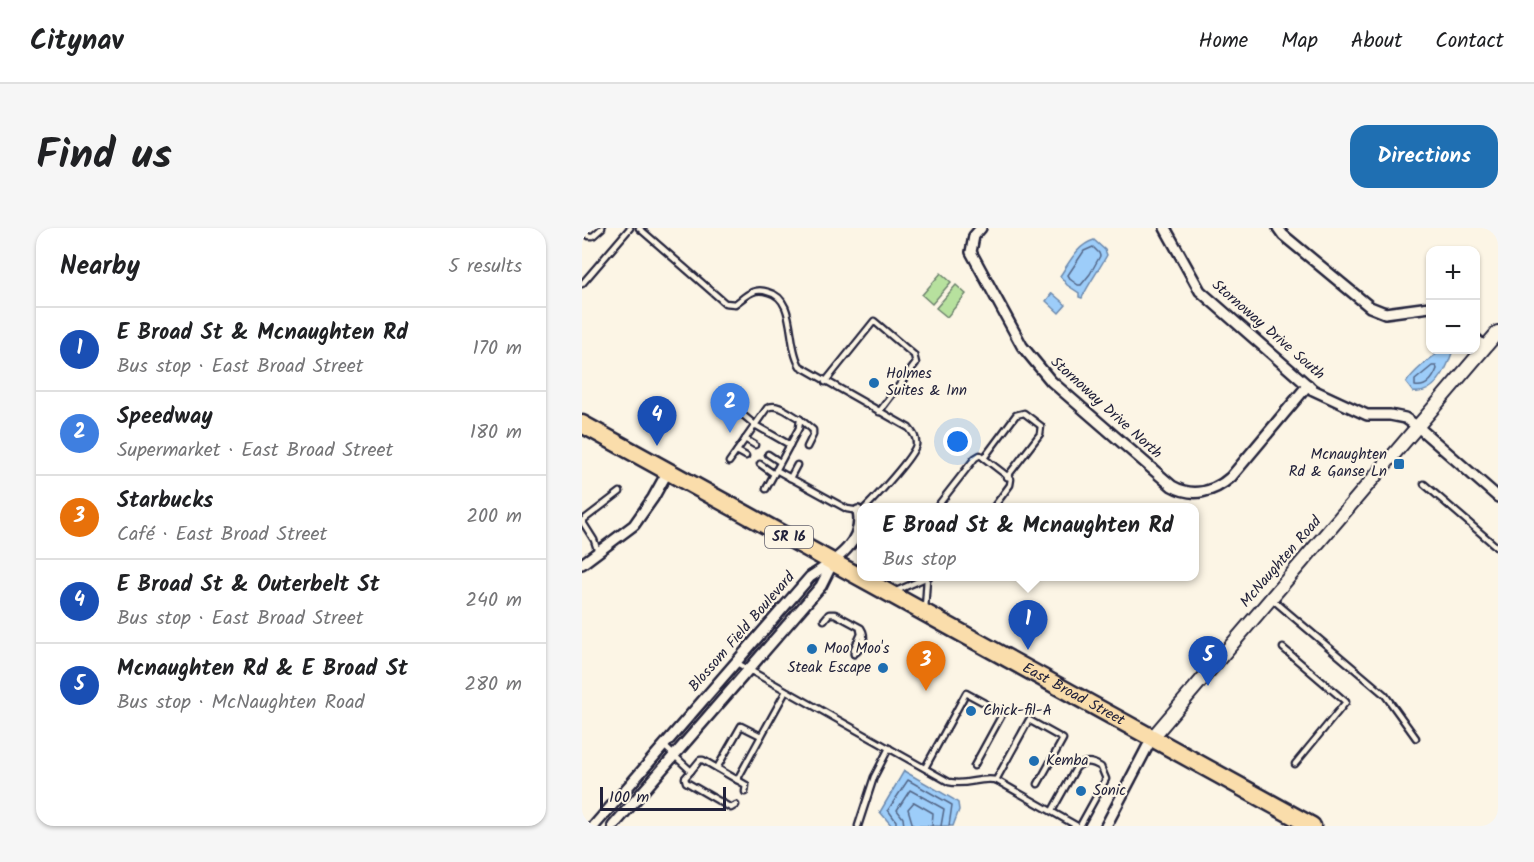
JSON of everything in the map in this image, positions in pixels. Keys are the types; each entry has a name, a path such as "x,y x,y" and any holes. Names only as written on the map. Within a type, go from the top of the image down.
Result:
{"highway":[{"name":"East Broad Street","path":"582,424 857,575"},
{"name":"East Broad Street","path":"869,581 1312,826"}],"street":[{"name":"Stornoway Drive North","path":"981,228 974,236 971,252 1022,346 1051,381 1180,491 1198,493 1216,488 1232,477 1308,385"},
{"name":"Stornoway Drive South","path":"1165,228 1200,291 1308,385 1326,397 1366,415 1390,415 1405,418 1498,497"},
{"path":"1278,228 1283,235 1370,307 1385,312 1426,308"},
{"name":"McNaughten Road","path":"1480,343 1498,332"},
{"name":"McNaughten Road","path":"1106,826 1152,738 1417,426 1472,354"},
{"path":"582,564 634,525 668,471"},
{"path":"833,562 857,534"},
{"name":"Blossom Field Boulevard","path":"594,826 810,577 833,562"},
{"name":"Blossom Field Boulevard","path":"613,826 821,586 833,562"}],"lane":[{"path":"582,231 593,236 602,228"},
{"path":"582,284 630,228"},
{"path":"639,228 725,303 735,304 746,294 758,290 779,297 788,314 794,357 804,370 909,428 916,444 911,455 867,503"},
{"path":"825,382 874,321 914,355 916,363 879,412"},
{"path":"729,462 766,408 771,406 776,406 800,419 813,430 807,447"},
{"path":"984,458 1016,415 1024,413 1041,426 1040,434 1007,477"},
{"path":"743,415 755,425 790,445"},
{"path":"766,489 800,428 800,419"},
{"path":"745,440 755,446"},
{"path":"737,451 746,456"},
{"path":"768,454 780,462"},
{"path":"939,503 975,458 980,455 1011,479 1010,484 996,503"},
{"path":"760,464 847,509 857,509"},
{"path":"790,478 797,465"},
{"path":"1424,484 1498,548"},
{"path":"597,552 594,540 582,521 620,492"},
{"path":"891,593 919,581"},
{"path":"925,612 928,581"},
{"path":"1270,597 1385,695 1416,738"},
{"path":"824,620 829,615 836,614 864,631 860,649 854,654"},
{"path":"1282,648 1346,702 1295,764"},
{"path":"737,663 949,782 960,784 980,779 996,780 1052,812 1079,826 1106,779 1101,767 1091,762 1080,764 1052,812"},
{"path":"737,780 786,691"},
{"path":"925,768 966,693 1003,713 974,766"},
{"path":"996,780 1029,720 1063,739 1038,784"},
{"path":"717,768 741,726 761,736"},
{"path":"663,746 691,771"},
{"path":"858,826 874,777 889,748"},
{"path":"736,805 731,808 686,782 685,778 701,760 747,787 745,792"}],"green space":[{"path":"941,273 951,282 932,304 922,295"},
{"path":"956,285 966,294 947,317 936,308"}],"water":[{"path":"1094,240 1107,255 1082,298 1060,276 1078,250"},
{"path":"1052,293 1066,305 1059,313 1046,301"},
{"path":"1452,354 1433,386 1427,390 1413,392 1406,383 1433,356"},
{"path":"904,771 958,803 959,810 953,826 892,826 880,812"}],"place":[{"name":"Holmes Suites & Inn","path":"874,383"},
{"name":"Speedway","path":"730,433"},
{"name":"E Broad St & Outerbelt St","path":"657,446"},
{"name":"Mcnaughten Rd & Ganse Ln","path":"1399,464"},
{"name":"Moo Moo's","path":"812,649"},
{"name":"E Broad St & Mcnaughten Rd","path":"1028,650"},
{"name":"Steak Escape","path":"883,668"},
{"name":"Mcnaughten Rd & E Broad St","path":"1208,686"},
{"name":"Starbucks","path":"926,691"},
{"name":"Chick-fil-A","path":"971,711"},
{"name":"Kemba","path":"1034,761"},
{"name":"Sonic","path":"1081,791"}]}
